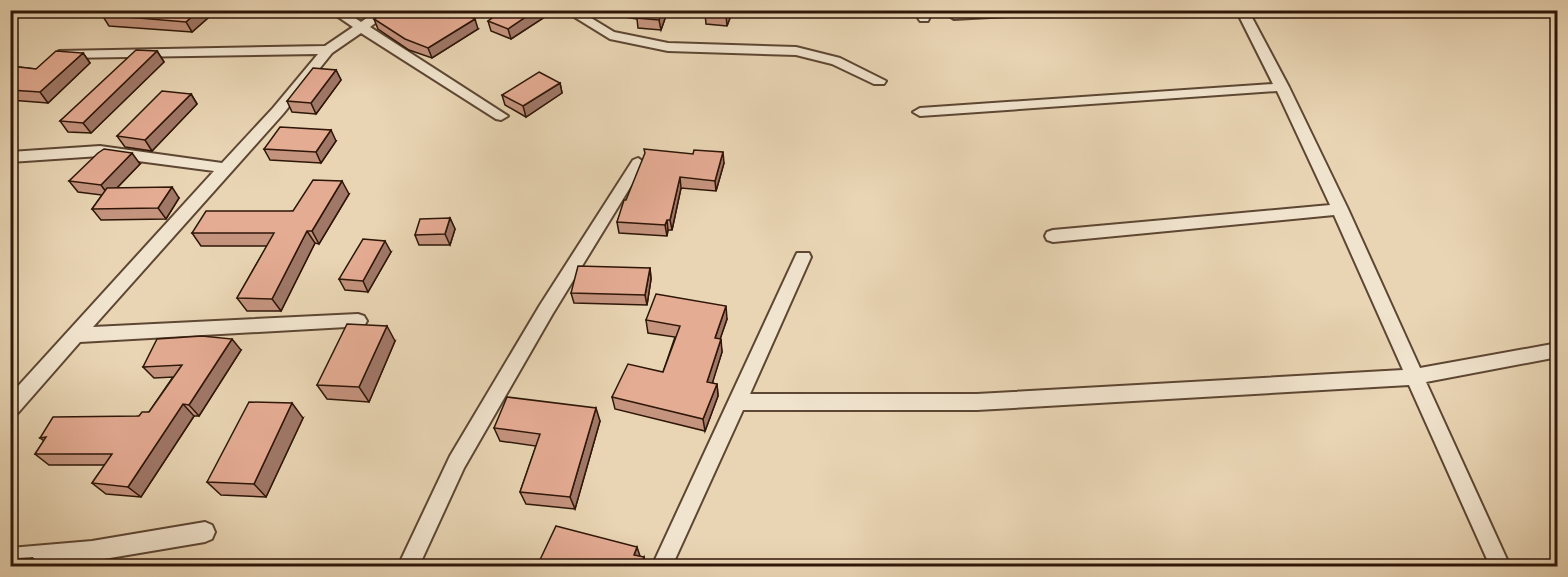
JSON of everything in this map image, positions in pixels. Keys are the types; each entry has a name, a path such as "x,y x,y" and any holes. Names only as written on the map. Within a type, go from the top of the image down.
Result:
{"street":[{"path":"334,10 501,116"},
{"path":"10,408 278,111 328,50 387,10"},
{"path":"569,10 610,35 668,47 796,51 836,62 879,81"},
{"path":"954,15 1048,10"},
{"path":"1242,10 1282,87 1340,209 1413,377 1500,567"},
{"path":"63,54 328,50"},
{"path":"920,112 1282,87"},
{"path":"10,157 100,151 225,168"},
{"path":"408,567 457,462 546,310 638,163"},
{"path":"1053,236 1340,209"},
{"path":"662,567 803,257"},
{"path":"74,335 358,321"},
{"path":"736,402 977,402 1413,377 1557,350"},
{"path":"10,558 92,551 205,532"}],"building":[{"path":"108,10 199,10 186,22 102,15"},
{"path":"390,10 457,10 475,19 428,48 405,39 374,19"},
{"path":"504,10 536,10 508,29 488,21"},
{"path":"640,10 663,10 659,20 637,18"},
{"path":"706,10 728,10 726,15 705,13"},
{"path":"136,50 157,51 83,123 60,121"},
{"path":"56,51 83,53 40,92 10,90 10,66 36,69"},
{"path":"313,68 336,70 311,103 287,101"},
{"path":"539,72 560,83 523,106 502,95"},
{"path":"162,91 191,94 145,140 117,136"},
{"path":"280,127 331,130 316,152 264,149"},
{"path":"104,149 132,153 101,185 69,181 98,153"},
{"path":"644,149 693,154 694,150 723,152 715,181 680,177 670,220 667,220 665,225 617,222 645,153"},
{"path":"313,180 342,181 312,231 307,231 272,299 237,298 274,233 192,233 206,211 293,211"},
{"path":"172,187 158,208 92,209 107,188"},
{"path":"450,218 445,234 415,235 420,219"},
{"path":"363,239 385,241 363,281 339,279"},
{"path":"578,266 650,268 645,295 571,293"},
{"path":"656,294 726,306 715,338 721,339 707,382 717,384 703,419 612,397 628,364 663,372 680,326 646,320"},
{"path":"347,324 387,326 359,387 317,385"},
{"path":"202,336 232,339 189,405 183,404 128,487 92,483 112,454 35,454 46,437 40,438 53,417 139,416 142,412 149,412 182,365 143,367 157,339"},
{"path":"507,397 596,408 570,497 520,492 540,434 494,428"},
{"path":"249,402 292,403 254,484 207,482"},
{"path":"556,526 637,547 634,555 644,557 640,567 547,567 538,564"},
{"path":"32,558 27,567 10,567 12,559"},
{"path":"164,565 196,566 163,567"}]}
